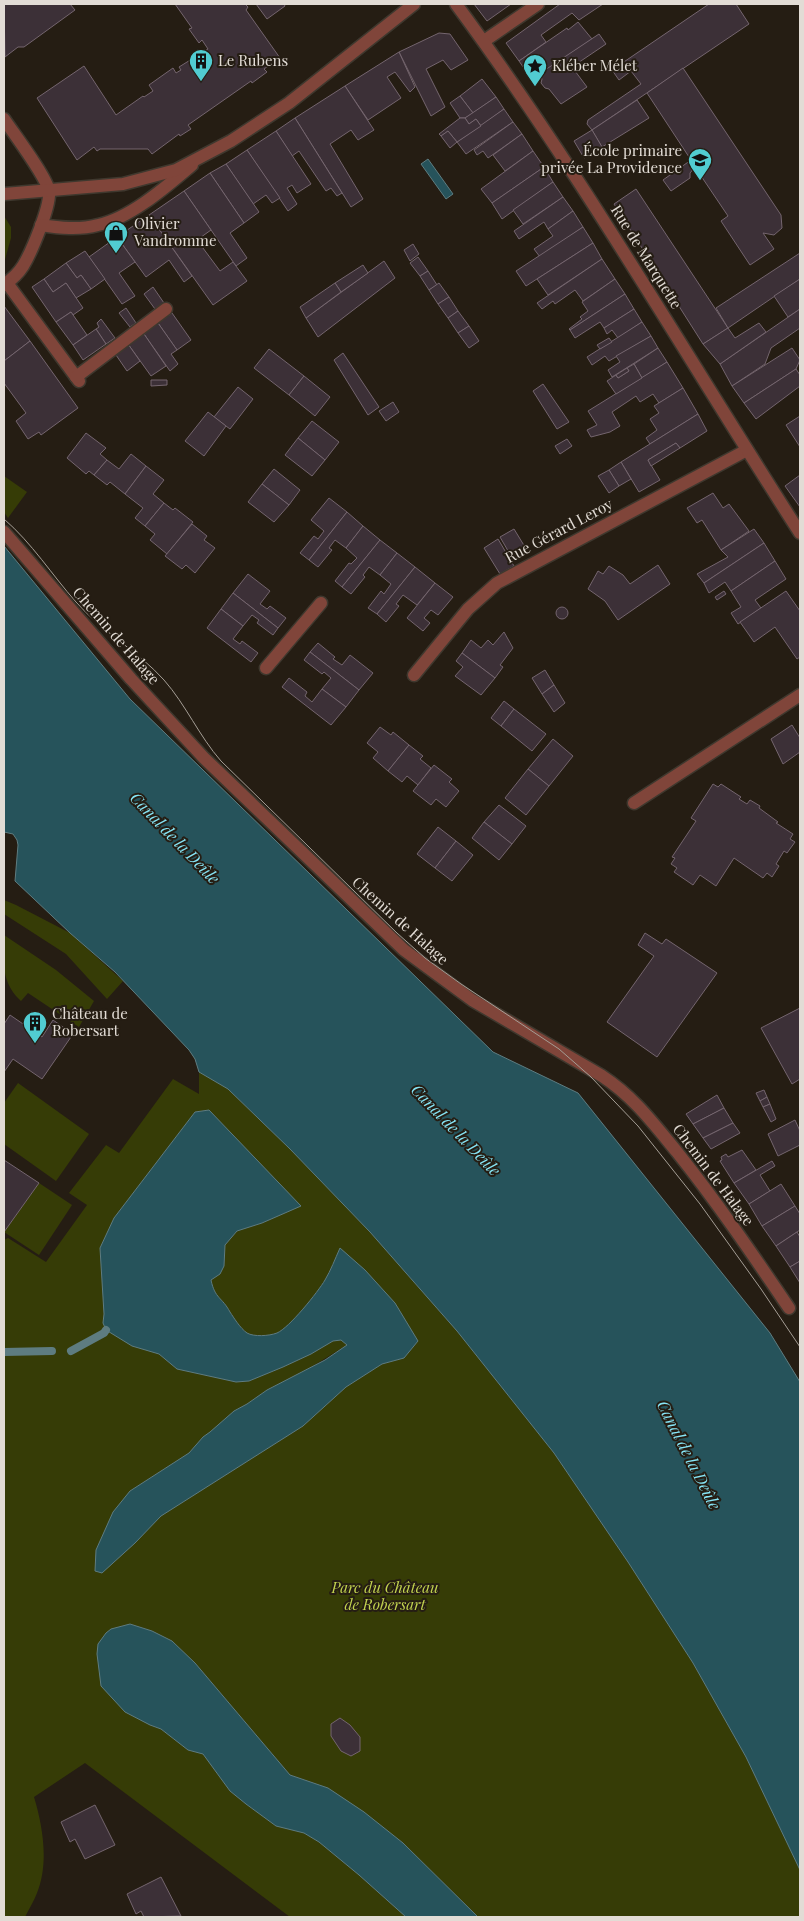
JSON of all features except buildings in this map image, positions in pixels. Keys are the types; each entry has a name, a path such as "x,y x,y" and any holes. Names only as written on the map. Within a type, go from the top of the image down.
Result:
{"street":[{"path":"4,194 124,184 176,170 198,160 289,103 414,4"},
{"name":"Rue de Marquette","path":"456,4 484,42 595,207 800,533"},
{"path":"484,42 538,4"},
{"path":"4,119 32,159 49,189 41,225 23,265 17,274 5,284 78,379 166,310"},
{"path":"41,225 61,228 100,225 136,208 198,160"},
{"name":"Rue Gérard Leroy","path":"414,675 468,609 497,583 747,450"},
{"name":"Chemin de Halage","path":"4,532 131,679 204,758 404,950 472,1000 595,1071 616,1085 639,1105 690,1168 789,1308"},
{"path":"266,668 321,603"},
{"path":"634,803 800,695"}],"green space":[{"path":"4,216 11,227 11,238 4,263"},
{"path":"4,476 27,492 8,518 4,512"},
{"path":"4,900 70,933 123,981 107,999 66,954 4,914"},
{"path":"4,935 56,970 94,1001 79,1027 28,993 21,1001 14,994 6,978"},
{"name":"Parc du Château de Robersart","path":"199,1072 228,1089 290,1149 370,1232 457,1331 554,1453 628,1562 693,1663 746,1757 800,1870 800,1917 478,1917 403,1843 328,1788 290,1775 195,1663 172,1641 152,1631 130,1624 150,1725 161,1729 188,1750 203,1754 230,1791 246,1804 276,1826 304,1833 319,1842 406,1917 290,1917 85,1763 34,1797 40,1820 44,1857 41,1881 36,1896 25,1917 4,1917 4,1240 8,1238 46,1262 87,1205 69,1193 106,1145 119,1153 173,1079 199,1094","holes":["209,1110 300,1206 262,1223 237,1231 225,1245 224,1266 220,1274 211,1280 217,1295 235,1320 247,1333 257,1336 274,1334 282,1330 303,1309 321,1286 340,1249 418,1341 404,1358 382,1364 346,1387 303,1426 160,1516 135,1543 130,1491 189,1453 203,1437 234,1411 347,1345 341,1340 333,1341 311,1354 249,1381 236,1382 177,1369 159,1354 103,1323 100,1248 114,1218 195,1112"]},
{"path":"18,1083 89,1134 56,1181 4,1144 4,1103"},
{"path":"39,1183 72,1205 39,1255 4,1232"}],"water":[{"path":"428,159 453,194 446,199 421,164"},
{"name":"Canal de la Deûle","path":"4,546 130,699 493,1052 578,1093 770,1333 800,1382 800,1870 746,1757 693,1663 628,1562 554,1453 457,1331 370,1232 290,1149 228,1089 199,1072 195,1059 189,1050 115,972 15,881 17,840 13,834 4,832"},
{"path":"209,1110 301,1206 262,1223 237,1231 225,1245 224,1266 220,1274 211,1280 217,1295 242,1328 247,1333 257,1336 274,1334 282,1330 303,1309 321,1286 340,1248 365,1270 395,1303 418,1341 404,1358 382,1364 346,1387 303,1426 161,1516 102,1573 95,1571 96,1550 113,1512 130,1491 189,1453 203,1437 234,1411 267,1390 325,1360 347,1345 341,1340 333,1341 283,1367 249,1381 236,1382 177,1369 159,1354 132,1346 106,1330 103,1323 100,1248 114,1218 195,1112"},
{"path":"130,1624 152,1631 172,1641 195,1663 290,1775 328,1788 364,1812 403,1843 478,1917 406,1917 319,1842 304,1833 276,1826 246,1804 230,1791 203,1754 188,1750 161,1729 125,1712 101,1686 97,1654 98,1644 106,1633 111,1629"}],"waterway":[{"path":"71,1351 104,1333 106,1330"},
{"path":"4,1352 52,1351"}],"tram line":[{"path":"4,519 24,538 86,613 164,680 221,761 397,933 425,958 461,984 559,1049 591,1077 638,1126 700,1204 800,1347"}],"place":[{"name":"Le Rubens","path":"201,82"},
{"name":"Kléber Mélet","path":"535,87"},
{"name":"École primaire privée La Providence","path":"700,181"},
{"name":"Olivier Vandromme","path":"116,254"},
{"name":"Château de Robersart","path":"35,1044"}]}
